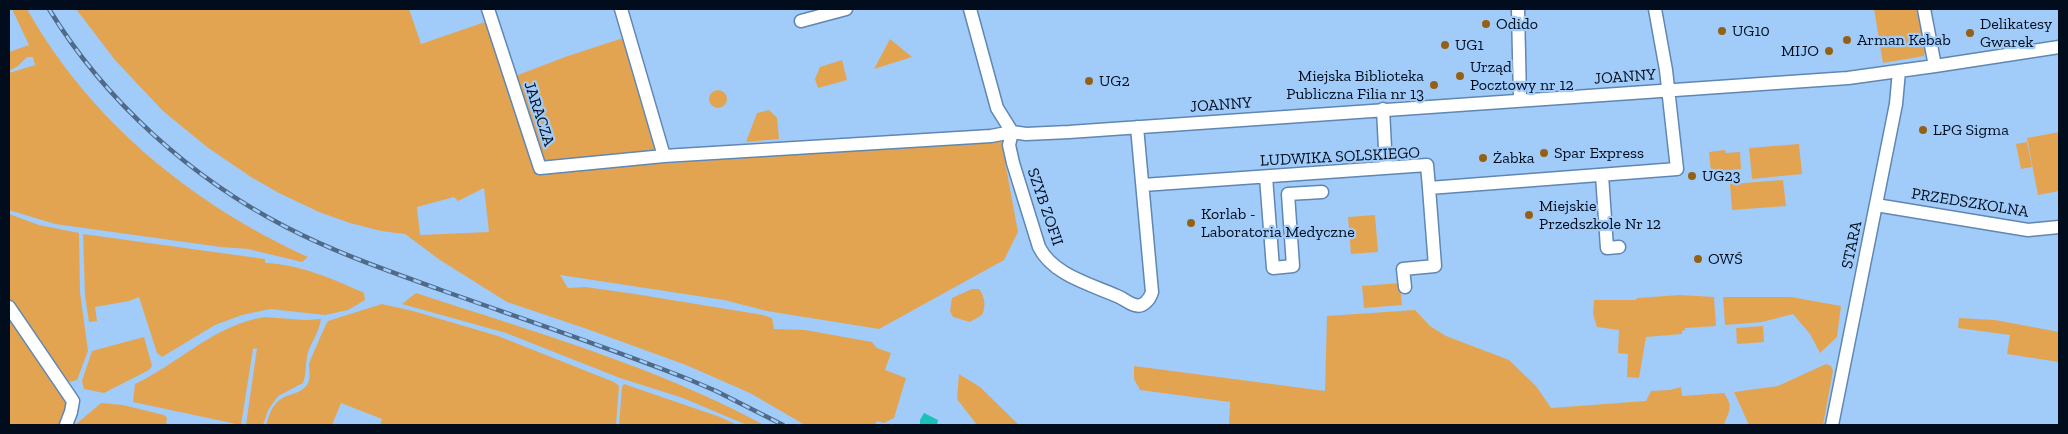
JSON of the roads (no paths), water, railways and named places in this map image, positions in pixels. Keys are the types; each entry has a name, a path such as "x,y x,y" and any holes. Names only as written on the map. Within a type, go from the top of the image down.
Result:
{"street":[{"name":"JARACZA","path":"488,9 540,168 664,156"},
{"path":"621,9 664,156"},
{"path":"801,21 846,9"},
{"path":"970,9 997,108 1012,132"},
{"path":"1518,9 1520,100"},
{"path":"1405,287 1403,269 1434,266 1429,188 1677,169 1669,90 1655,9"},
{"path":"1924,9 1935,66"},
{"name":"JOANNY","path":"664,156 992,136 1012,132 1044,134 1848,78 2059,47"},
{"name":"STARA","path":"1832,425 1896,104 1899,71"},
{"path":"1383,109 1386,168"},
{"path":"1137,127 1143,185"},
{"name":"SZYB ZOFII","path":"1012,132 1009,145 1013,163 1039,247 1050,264 1134,305 1144,304 1150,298 1152,292 1143,185"},
{"name":"LUDWIKA SOLSKIEGO","path":"1143,185 1427,165 1429,188"},
{"path":"1602,175 1607,248 1620,247"},
{"path":"1266,177 1273,268 1293,266 1288,194 1322,192"},
{"name":"PRZEDSZKOLNA","path":"1876,205 2028,230 2059,227"},
{"path":"9,307 73,401 72,412 66,425"}],"railway":[{"path":"49,9 71,43 96,75 153,134 184,161 217,185 286,227 343,253 402,276 596,344 688,379 783,425"}],"place":[{"name":"Odido","path":"1486,24"},
{"name":"UG10","path":"1722,31"},
{"name":"Delikatesy Gwarek","path":"1970,33"},
{"name":"Arman Kebab","path":"1847,40"},
{"name":"UG1","path":"1445,45"},
{"name":"MIJO","path":"1829,51"},
{"name":"Urząd Pocztowy nr 12","path":"1460,76"},
{"name":"UG2","path":"1089,81"},
{"name":"Miejska Biblioteka Publiczna Filia nr 13","path":"1434,85"},
{"name":"LPG Sigma","path":"1923,130"},
{"name":"Spar Express","path":"1544,153"},
{"name":"Żabka","path":"1483,158"},
{"name":"UG23","path":"1692,176"},
{"name":"Miejskie Przedszkole Nr 12","path":"1529,215"},
{"name":"Korlab - Laboratoria Medyczne","path":"1191,223"},
{"name":"OWŚ","path":"1698,259"}]}
